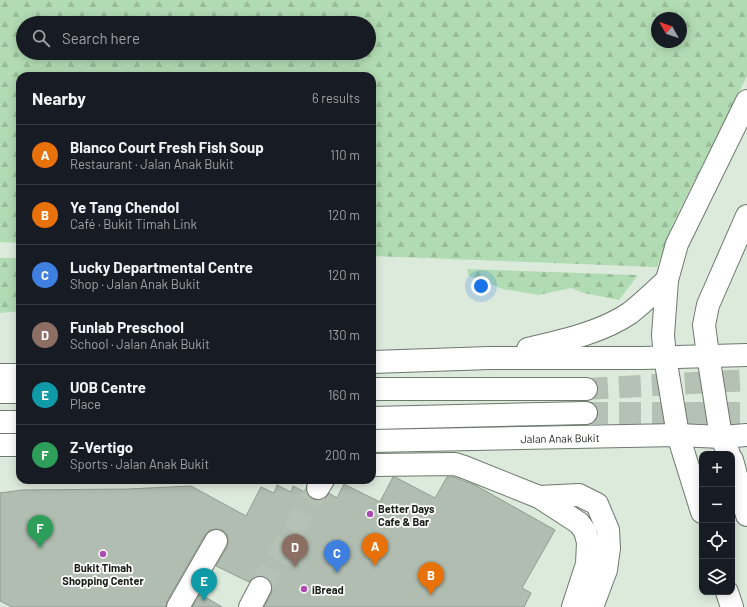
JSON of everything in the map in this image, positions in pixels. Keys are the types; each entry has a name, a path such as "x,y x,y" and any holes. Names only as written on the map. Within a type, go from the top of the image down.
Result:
{"main road":[{"path":"699,502 678,435 665,356 663,335 667,280 677,244 747,101"},
{"path":"725,445 708,355 704,325 708,304 747,216"},
{"path":"490,358 564,340 615,321 645,301 667,280"},
{"path":"376,362 490,358 642,358 747,354"},
{"path":"0,375 16,374"},
{"path":"376,389 586,389"},
{"path":"0,392 16,392"},
{"path":"376,418 586,413"},
{"path":"0,422 16,422"},
{"name":"Jalan Anak Bukit","path":"376,441 678,435 725,445 747,435"},
{"path":"0,445 16,445"},
{"path":"376,465 455,464 539,497 579,522 585,531 597,567 592,607"},
{"path":"735,471 747,515"},
{"path":"539,497 579,495 597,504 608,530 609,548 573,607"},
{"path":"178,607 216,542"},
{"path":"250,607 260,588"},
{"path":"728,595 732,607"}],"green space":[{"path":"0,0 747,0 747,76 673,223 657,267 376,256 376,72 16,72 16,243 0,242"},
{"path":"0,258 16,258 16,311 0,313"},
{"path":"467,269 638,275 619,300 584,293 571,288 538,295 503,289 469,276"}],"building":[{"path":"393,477 435,498 447,477 453,477 475,485 555,530 522,588 531,593 524,607 264,607 271,594 272,588 271,582 266,577 259,576 253,578 249,582 216,566 227,547 228,541 227,534 222,530 216,529 210,530 205,535 167,601 166,607 12,607 0,601 0,493 22,490 127,489 191,486 246,516 261,487 274,493 277,485 291,492 293,486 305,492 306,490 307,494 311,498 318,500 324,499 329,493 337,498 344,484 380,502"},
{"path":"200,594 222,607 192,607"}],"tunnel":[{"path":"586,389 747,380"},
{"path":"586,413 747,413"},
{"path":"260,588 318,488"}],"place":[{"name":"Better Days Cafe & Bar","path":"370,514"},
{"name":"Z-Vertigo","path":"40,548"},
{"name":"Bukit Timah Shopping Center","path":"103,554"},
{"name":"Blanco Court Fresh Fish Soup","path":"375,566"},
{"name":"Funlab Preschool","path":"295,567"},
{"name":"Lucky Departmental Centre","path":"337,573"},
{"name":"iBread","path":"304,589"},
{"name":"Ye Tang Chendol","path":"431,595"},
{"name":"UOB Centre","path":"204,601"}]}
